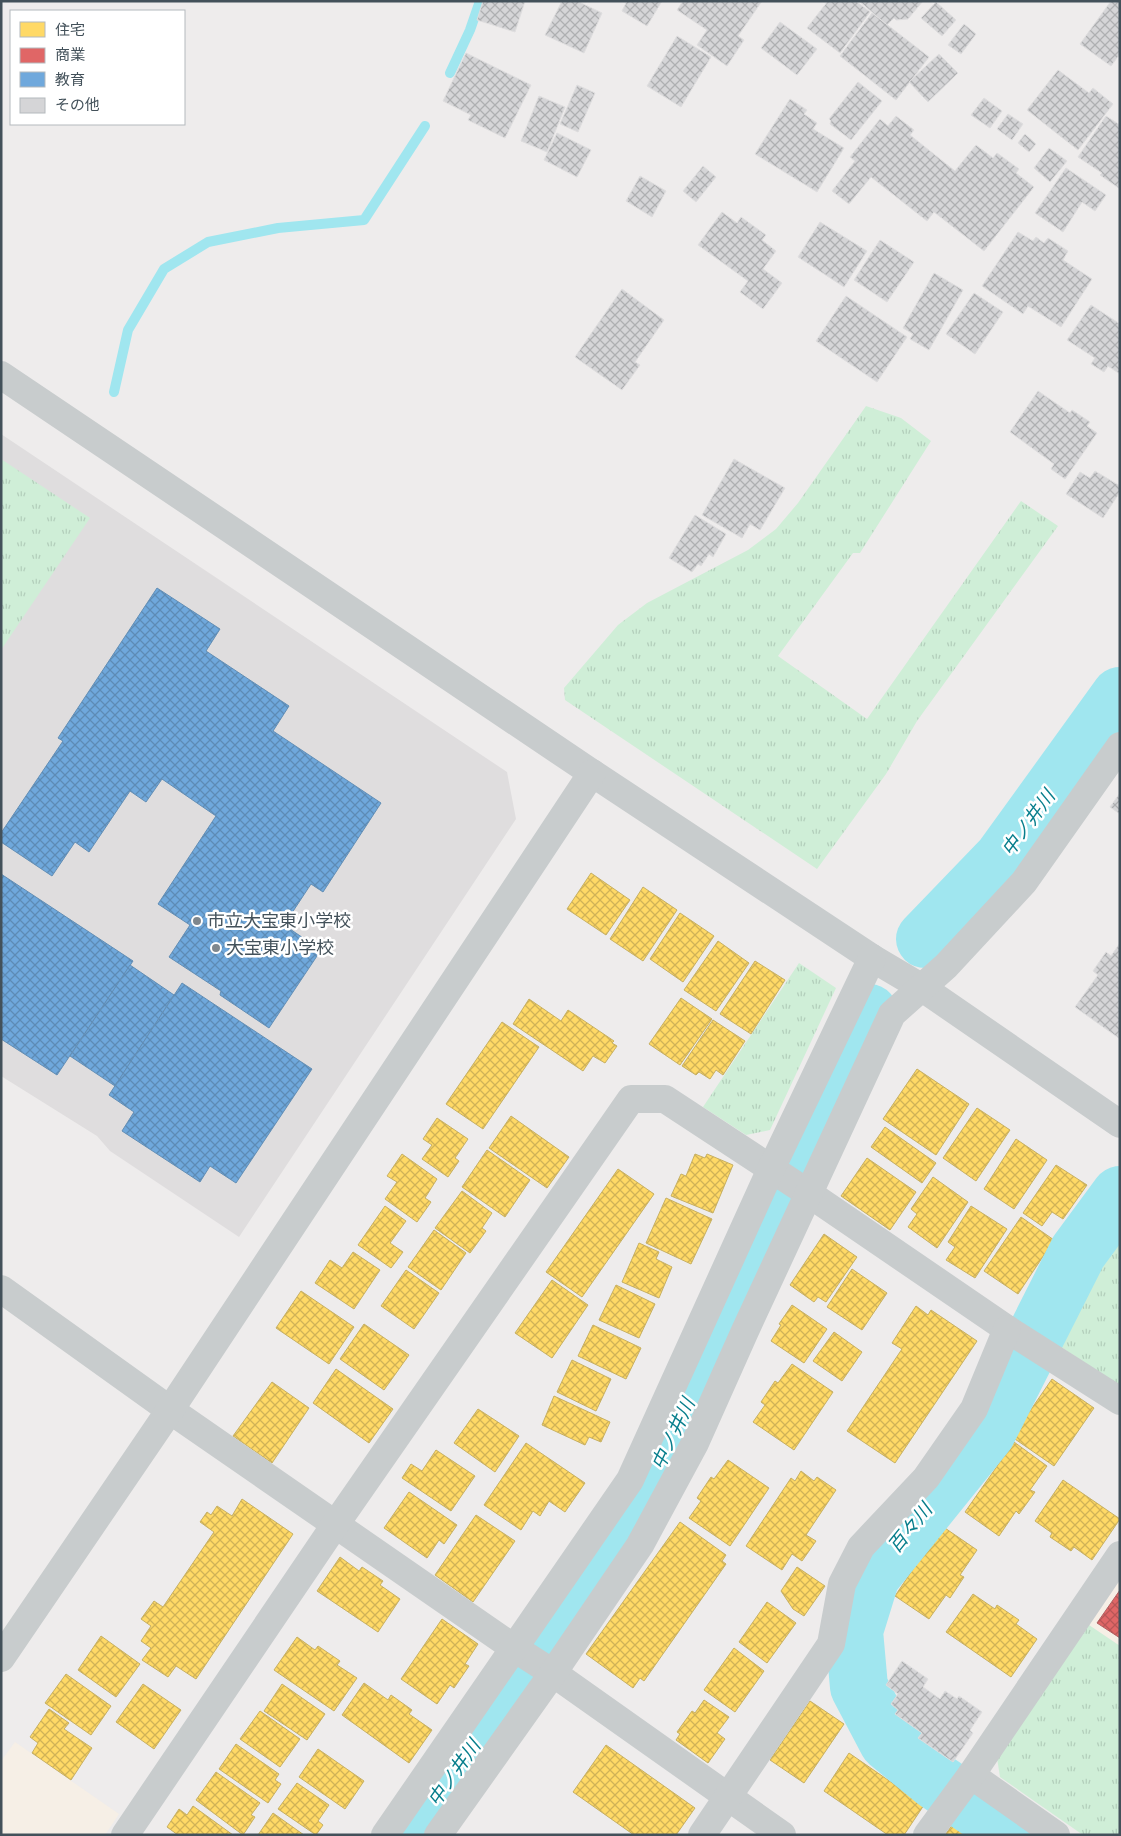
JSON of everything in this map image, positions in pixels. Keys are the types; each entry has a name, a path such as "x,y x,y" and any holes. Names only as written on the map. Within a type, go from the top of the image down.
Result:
{"street":[{"path":"1,375 592,773 872,958 921,987 1120,1124"},
{"path":"438,1835 553,1673 640,1545 695,1443 808,1193 892,1014 946,966 1024,882 1120,746"},
{"path":"1,1658 170,1410 592,773"},
{"path":"385,1835 630,1480 771,1169 872,958"},
{"path":"125,1835 335,1525 631,1099 665,1099 808,1193 1022,1339 1120,1401"},
{"path":"1,1289 170,1410 553,1673 782,1835"},
{"path":"702,1835 831,1644 842,1584 861,1547 926,1478 1022,1339"},
{"path":"927,1835 1120,1555"},
{"path":"960,1788 1056,1835"}],"shaded area":[{"name":"大宝東小学校","path":"1,434 507,772 516,819 239,1237 110,1151 97,1136 1,1076"},
{"path":"1120,1580 1120,1646 1089,1625"},
{"path":"15,1742 119,1814 105,1835 1,1835 1,1761"}],"green space":[{"path":"866,406 901,418 931,441 860,553 853,553 778,656 867,719 1021,501 1058,526 917,721 886,774 817,869 565,700 564,688 618,625 647,603 748,550 776,529 798,503"},
{"path":"1,459 90,518 1,650"},
{"path":"799,963 836,988 770,1130 746,1135 703,1107"},
{"path":"1120,1235 1120,1386 1058,1345 1099,1265"},
{"path":"1089,1625 1120,1646 1120,1835 1083,1835 1000,1777 997,1758"}],"building: 住宅":[{"path":"591,873 630,900 606,935 567,909"},
{"path":"643,887 677,910 643,961 610,939"},
{"path":"680,913 714,936 683,982 650,959"},
{"path":"718,941 749,963 716,1011 684,990"},
{"path":"755,961 785,980 751,1034 720,1014"},
{"path":"681,998 712,1019 680,1065 649,1044"},
{"path":"529,999 561,1021 568,1010 614,1041 612,1043 617,1046 605,1063 593,1056 583,1071 513,1024"},
{"path":"713,1020 745,1041 723,1075 716,1070 710,1079 699,1072 696,1075 682,1066"},
{"path":"502,1022 539,1047 483,1129 446,1104"},
{"path":"917,1069 969,1104 936,1155 883,1119"},
{"path":"977,1108 1010,1130 976,1181 943,1158"},
{"path":"511,1116 569,1157 547,1188 489,1148"},
{"path":"437,1118 468,1139 455,1158 459,1161 448,1177 422,1159 432,1145 423,1139"},
{"path":"885,1127 936,1163 922,1183 871,1147"},
{"path":"1016,1139 1047,1160 1014,1209 984,1189"},
{"path":"487,1150 530,1180 505,1217 462,1187"},
{"path":"402,1154 437,1179 425,1198 431,1202 417,1222 385,1199 397,1182 387,1176"},
{"path":"695,1154 705,1158 707,1154 733,1165 713,1213 671,1196 681,1174 686,1176"},
{"path":"867,1158 916,1192 890,1230 841,1196"},
{"path":"1056,1165 1087,1185 1063,1219 1052,1212 1042,1226 1023,1213"},
{"path":"618,1169 654,1194 582,1297 546,1272"},
{"path":"933,1177 968,1202 937,1248 908,1227 917,1214 911,1209"},
{"path":"462,1191 492,1213 482,1228 486,1231 470,1253 435,1228"},
{"path":"666,1198 712,1219 691,1264 646,1243"},
{"path":"385,1206 406,1221 390,1243 403,1252 391,1268 358,1245"},
{"path":"971,1206 1007,1229 975,1278 946,1260 955,1247 948,1242"},
{"path":"1021,1217 1054,1240 1018,1294 984,1271"},
{"path":"434,1230 466,1253 441,1290 408,1267"},
{"path":"824,1234 857,1257 826,1302 818,1297 814,1302 790,1285"},
{"path":"639,1243 659,1252 656,1259 672,1267 659,1298 622,1282"},
{"path":"353,1252 380,1270 354,1309 315,1283 330,1260 342,1268"},
{"path":"852,1269 887,1293 862,1330 827,1307"},
{"path":"406,1270 439,1293 414,1329 381,1306"},
{"path":"552,1280 588,1305 552,1358 515,1333"},
{"path":"616,1285 655,1304 639,1338 599,1320"},
{"path":"301,1291 354,1327 329,1364 276,1328"},
{"path":"792,1305 827,1329 804,1363 771,1341 781,1325 779,1324"},
{"path":"916,1306 928,1315 931,1310 977,1341 895,1463 847,1431 902,1349 892,1343"},
{"path":"364,1324 409,1355 384,1390 340,1359"},
{"path":"593,1325 641,1348 626,1379 578,1356"},
{"path":"834,1332 862,1352 842,1381 813,1361"},
{"path":"572,1360 611,1379 596,1411 557,1392"},
{"path":"792,1364 833,1392 794,1450 753,1422 765,1405 761,1402 775,1381 778,1383"},
{"path":"336,1369 393,1409 369,1443 313,1403"},
{"path":"1052,1379 1094,1408 1054,1466 1012,1437"},
{"path":"272,1382 309,1408 272,1463 233,1436"},
{"path":"554,1396 610,1422 601,1442 589,1437 585,1445 542,1425"},
{"path":"478,1409 519,1436 495,1472 454,1443"},
{"path":"1014,1442 1047,1466 1030,1490 1035,1492 1019,1514 1016,1511 999,1536 965,1512"},
{"path":"526,1443 585,1483 565,1512 549,1501 540,1516 533,1511 521,1530 484,1505"},
{"path":"436,1450 475,1476 451,1511 402,1478 411,1464 422,1471"},
{"path":"728,1460 769,1488 730,1546 689,1518 701,1501 697,1498 711,1477 714,1479"},
{"path":"801,1471 814,1481 817,1477 836,1490 806,1535 816,1541 802,1561 792,1554 782,1570 746,1546 791,1478 795,1481"},
{"path":"1063,1480 1120,1519 1092,1560 1074,1547 1071,1551 1050,1537 1052,1533 1035,1521"},
{"path":"409,1492 457,1525 444,1544 439,1540 427,1558 384,1528"},
{"path":"242,1499 293,1534 196,1679 176,1666 168,1677 142,1660 151,1648 141,1641 151,1626 141,1619 154,1601 163,1607 214,1532 200,1522 207,1512 211,1515 217,1506 232,1516"},
{"path":"476,1515 515,1541 473,1602 435,1575"},
{"path":"680,1522 726,1555 722,1561 726,1564 644,1681 640,1678 633,1688 586,1654"},
{"path":"942,1526 977,1550 960,1575 964,1577 950,1598 946,1595 929,1619 895,1596"},
{"path":"340,1557 359,1571 362,1567 383,1581 380,1585 400,1599 378,1632 317,1591"},
{"path":"797,1567 825,1586 804,1616 793,1609 781,1591"},
{"path":"973,1594 995,1609 997,1605 1019,1620 1016,1624 1037,1639 1011,1677 946,1632"},
{"path":"767,1602 796,1623 767,1663 739,1642"},
{"path":"442,1619 478,1644 465,1664 469,1666 454,1688 450,1685 437,1704 401,1679"},
{"path":"101,1636 140,1664 116,1697 78,1670"},
{"path":"297,1637 315,1650 318,1646 340,1661 337,1665 357,1678 334,1711 274,1670"},
{"path":"734,1648 764,1671 735,1712 704,1690"},
{"path":"66,1674 111,1706 91,1735 45,1703"},
{"path":"364,1683 388,1700 391,1695 412,1710 409,1714 432,1730 409,1763 342,1715"},
{"path":"143,1684 181,1710 154,1749 116,1722"},
{"path":"282,1684 325,1714 307,1740 264,1711"},
{"path":"704,1700 729,1717 717,1733 725,1739 708,1763 676,1740 680,1734 677,1732 692,1711 695,1713"},
{"path":"810,1701 844,1724 804,1783 770,1760"},
{"path":"49,1709 69,1723 64,1729 92,1748 71,1780 32,1753 38,1743 30,1737"},
{"path":"260,1711 300,1739 280,1767 240,1739"},
{"path":"236,1744 279,1774 275,1780 281,1784 268,1803 219,1769"},
{"path":"606,1745 695,1808 676,1835 634,1835 573,1792"},
{"path":"318,1749 364,1781 345,1809 299,1777"},
{"path":"849,1753 924,1805 904,1835 888,1835 824,1791"},
{"path":"216,1772 260,1803 251,1815 255,1817 243,1835 196,1800"},
{"path":"297,1783 329,1805 318,1821 323,1825 316,1835 278,1809"},
{"path":"193,1806 233,1835 178,1835 167,1827 179,1809 187,1815"},
{"path":"273,1813 304,1835 258,1835"},
{"path":"953,1824 969,1835 945,1835"}],"building: 商業":[{"path":"1120,1590 1120,1638 1097,1623"}],"building: 教育":[{"path":"157,588 220,629 206,651 289,706 273,731 381,803 323,892 311,884 284,925 321,950 269,1028 220,995 221,991 169,957 190,925 158,904 216,816 162,779 146,802 130,791 89,852 75,842 52,876 1,842 1,833 63,741 58,738"},
{"path":"1,874 133,961 57,1075 1,1039"},
{"path":"130,965 174,995 115,1086 70,1056"},
{"path":"182,983 312,1069 236,1183 210,1166 200,1182 122,1131 134,1112 109,1095"}],"building: その他":[{"path":"483,1 525,1 515,32 477,20"},
{"path":"562,1 577,1 602,13 584,53 545,35"},
{"path":"627,1 662,1 647,26 622,11"},
{"path":"683,1 762,1 738,36 744,40 727,66 697,45 707,30 677,10"},
{"path":"828,1 856,1 870,12 840,53 807,28"},
{"path":"859,1 923,1 908,19 896,20 894,18 887,25"},
{"path":"1111,1 1120,2 1120,54 1111,66 1080,44"},
{"path":"936,2 956,20 942,36 921,18"},
{"path":"872,13 929,57 896,100 840,56"},
{"path":"780,22 817,49 797,75 761,48"},
{"path":"964,24 976,34 961,54 948,45"},
{"path":"677,36 711,57 681,107 647,86"},
{"path":"466,53 531,85 505,138 468,120 471,115 443,101"},
{"path":"939,54 958,73 928,102 909,82"},
{"path":"1058,70 1089,93 1093,88 1113,104 1078,150 1027,110"},
{"path":"858,82 882,101 851,140 830,124 831,121 829,119"},
{"path":"577,85 595,93 578,132 560,124"},
{"path":"539,96 565,107 547,152 521,141"},
{"path":"984,98 1002,111 990,128 971,115"},
{"path":"790,99 807,110 804,114 817,123 813,129 844,148 817,192 755,154"},
{"path":"1008,114 1023,124 1012,140 997,129"},
{"path":"896,116 914,130 910,135 955,171 976,145 993,158 997,153 1019,169 1016,173 1034,187 984,251 934,212 927,221 871,177 849,204 832,191 855,161 850,157 880,119 888,126"},
{"path":"1106,116 1120,125 1120,189 1100,175 1102,173 1078,157"},
{"path":"557,133 591,150 577,177 544,160"},
{"path":"1025,134 1036,144 1029,152 1018,143"},
{"path":"1049,148 1067,161 1050,182 1034,168"},
{"path":"703,166 716,177 696,202 683,191"},
{"path":"1066,168 1106,195 1095,211 1082,202 1063,232 1035,213"},
{"path":"640,176 666,191 652,217 626,201"},
{"path":"722,212 737,223 741,217 766,235 762,240 776,251 763,269 782,283 763,309 740,292 748,281 698,245"},
{"path":"820,222 867,251 844,287 798,257"},
{"path":"1018,232 1033,241 1036,237 1044,243 1048,238 1068,251 1063,260 1092,279 1061,327 1028,306 1023,314 982,286"},
{"path":"880,240 914,262 887,302 854,280"},
{"path":"934,273 963,290 929,350 910,339 913,334 903,328"},
{"path":"622,289 664,320 635,362 640,365 622,390 575,357"},
{"path":"974,293 1003,312 975,354 946,334"},
{"path":"846,296 907,337 877,382 816,341"},
{"path":"1091,305 1120,324 1120,374 1108,366 1104,372 1091,364 1095,358 1067,340"},
{"path":"1038,391 1070,413 1072,410 1090,422 1087,426 1097,433 1065,479 1051,469 1054,464 1010,432"},
{"path":"734,459 785,488 760,530 750,524 742,538 702,515"},
{"path":"1095,471 1120,486 1120,492 1103,518 1066,494 1080,472 1090,478"},
{"path":"695,515 726,534 713,557 709,554 701,566 698,564 692,572 669,558"},
{"path":"1120,793 1120,814 1110,807"},
{"path":"1120,943 1120,1039 1075,1007 1098,975 1093,971 1106,952 1111,956"},
{"path":"902,1661 928,1679 923,1687 940,1699 945,1691 957,1699 959,1696 982,1712 970,1730 973,1733 953,1762 918,1738 922,1733 895,1714 898,1710 891,1704 898,1694 886,1685"}],"waterway":[{"path":"450,73 470,30 480,1"},
{"path":"114,392 128,330 164,269 208,242 278,228 364,220 425,126"},
{"name":"中ノ井川","path":"925,939 1003,858 1120,696"},
{"name":"中ノ井川","path":"805,1149 869,1013"},
{"name":"百々川","path":"1016,1835 937,1782 888,1742 859,1687 854,1631 871,1576 987,1432 1078,1252 1120,1195"},
{"name":"中ノ井川","path":"547,1638 646,1493 774,1216"},
{"name":"中ノ井川","path":"411,1835 513,1687"}],"place":[{"name":"市立大宝東小学校","path":"197,921"},
{"name":"大宝東小学校","path":"216,948"}]}
